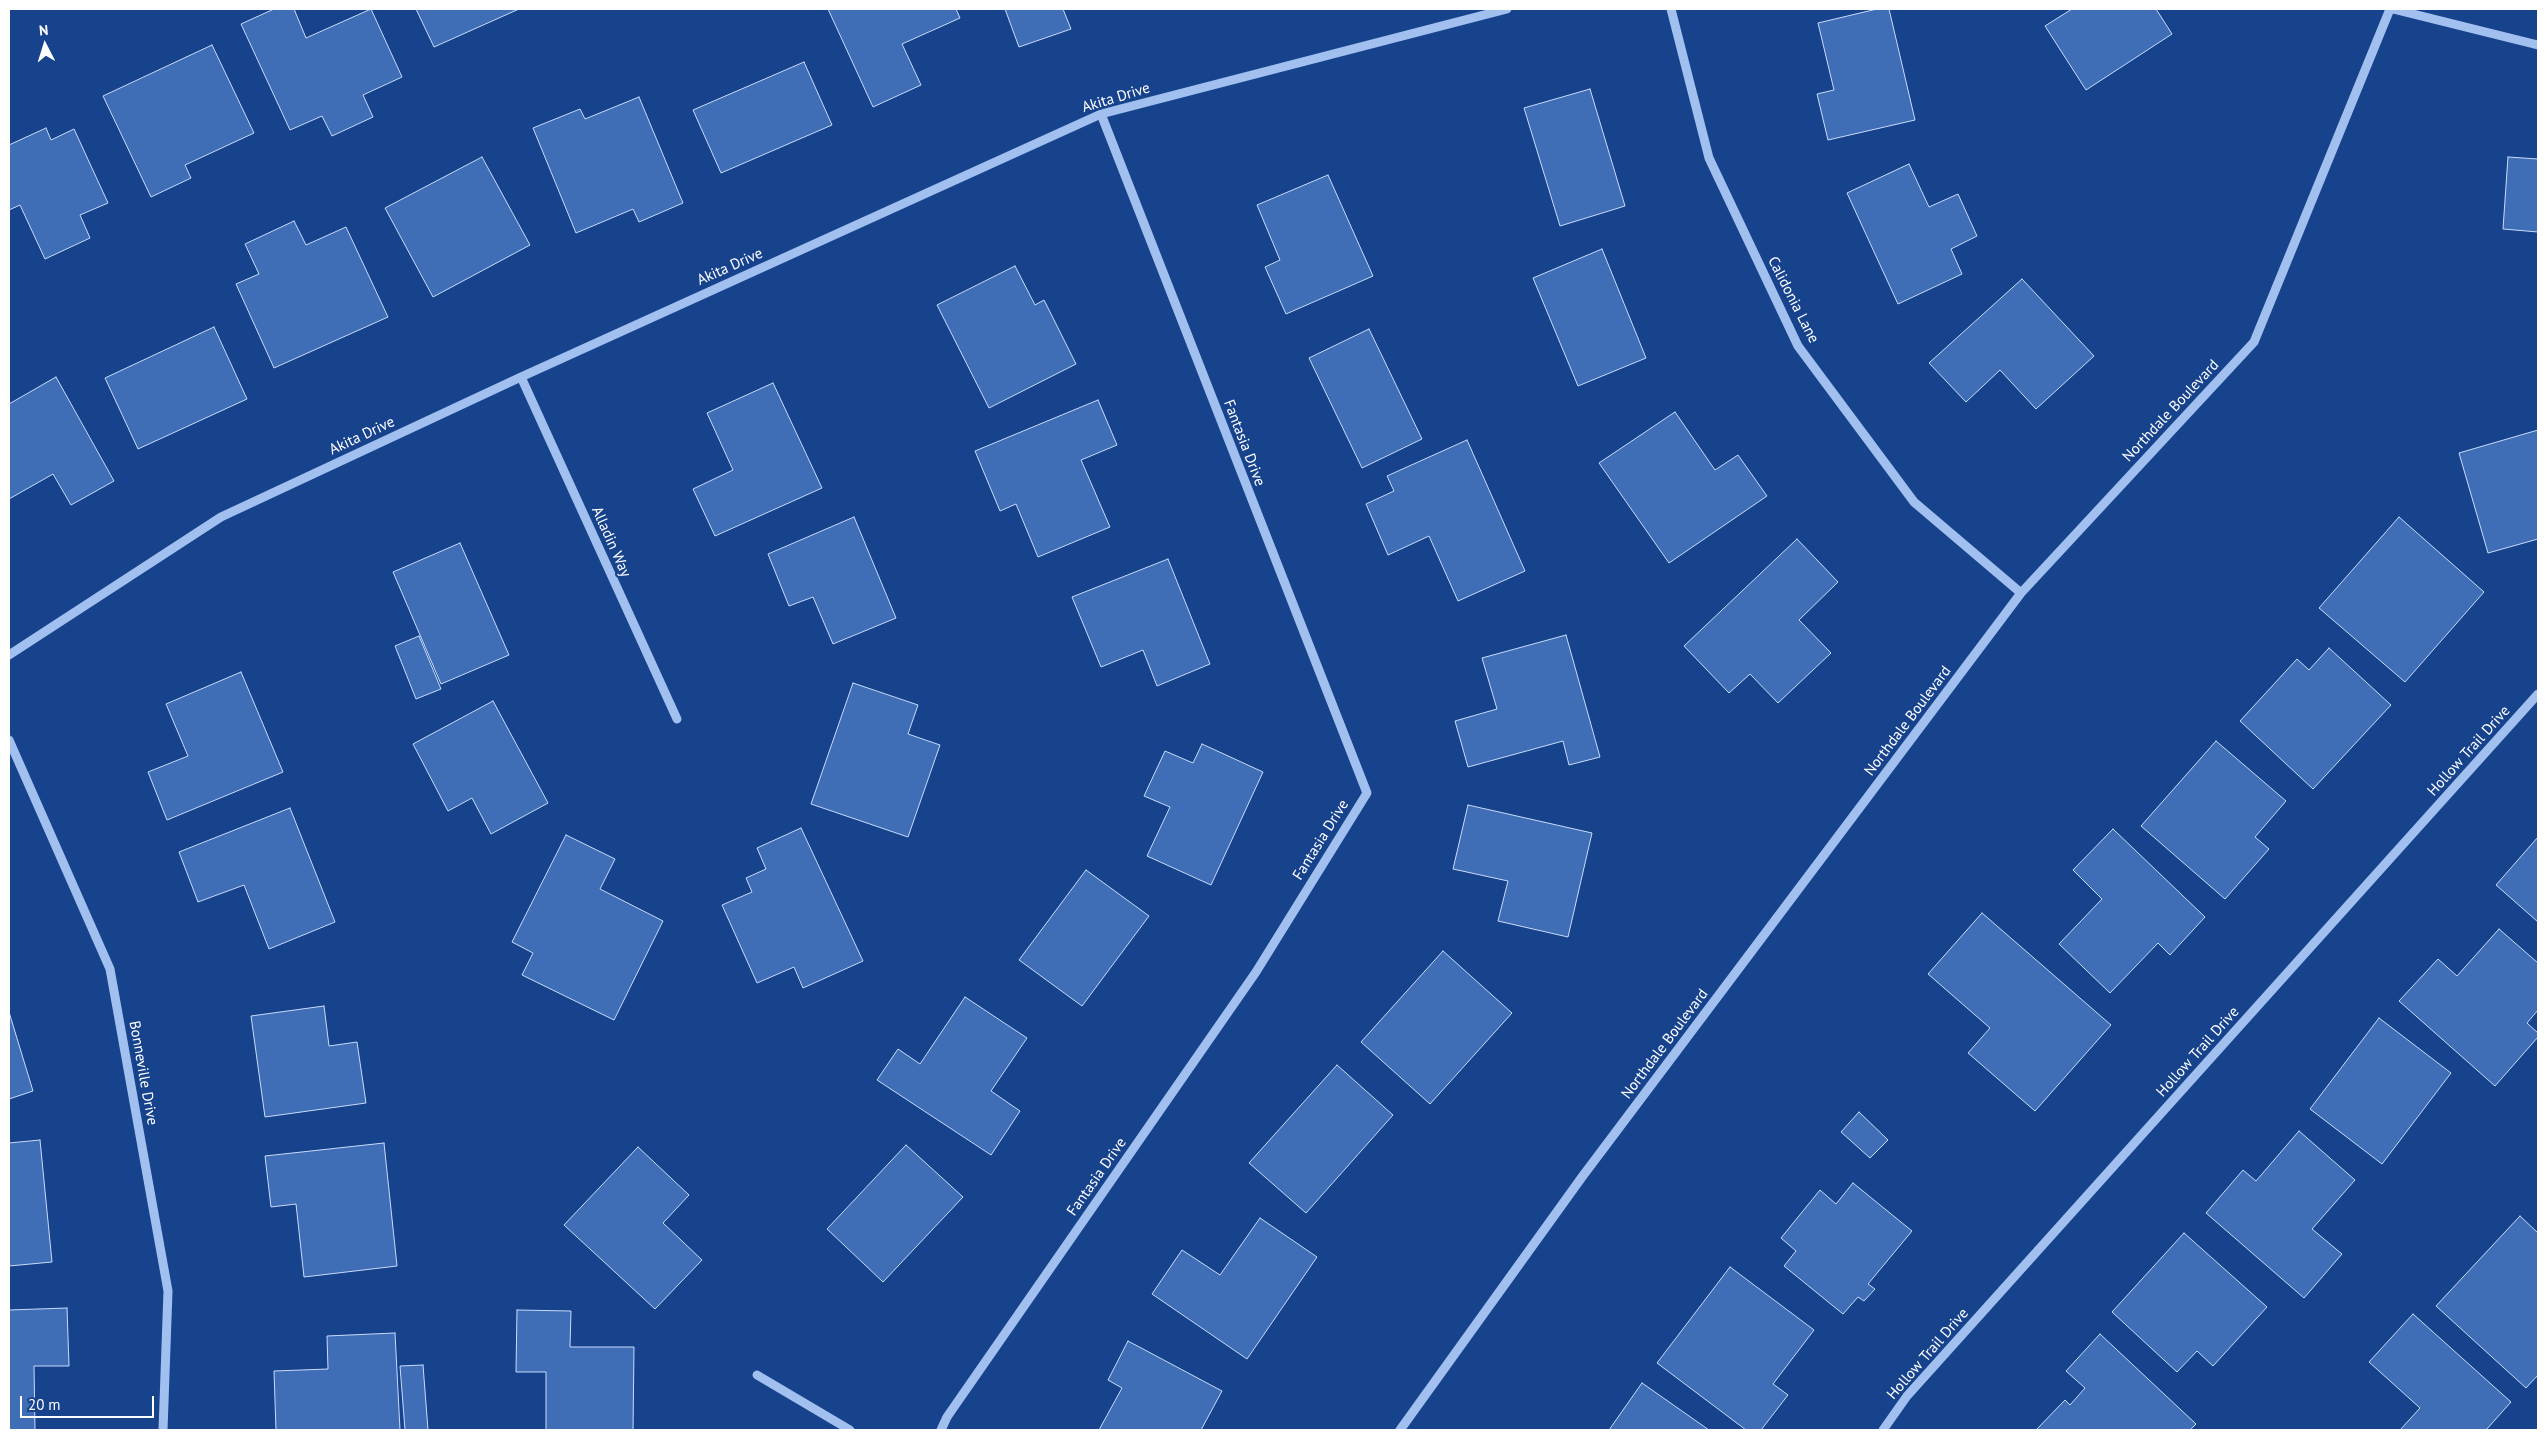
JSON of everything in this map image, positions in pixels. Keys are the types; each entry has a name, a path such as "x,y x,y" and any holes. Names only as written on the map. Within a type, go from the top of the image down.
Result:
{"street":[{"name":"Akita Drive","path":"9,655 221,517 521,377 1101,114 1507,9"},
{"name":"Calidonia Lane","path":"1671,9 1708,158 1798,346 1914,502 2021,593"},
{"name":"Northdale Boulevard","path":"1400,1430 1582,1177 2021,593 2254,342 2392,9"},
{"path":"2392,9 2538,45"},
{"name":"Fantasia Drive","path":"941,1430 947,1417 1256,972 1366,793 1101,114"},
{"name":"Alladin Way","path":"521,377 677,719"},
{"name":"Hollow Trail Drive","path":"1882,1430 1907,1396 2538,694"},
{"name":"Bonneville Drive","path":"9,740 110,969 168,1291 163,1430"},
{"path":"757,1375 850,1430"}],"building":[{"path":"274,9 294,9 306,38 371,9 402,77 363,95 373,117 332,136 322,116 290,130 241,24"},
{"path":"416,9 519,9 434,47"},
{"path":"828,9 956,9 960,18 902,44 921,85 873,107"},
{"path":"1005,9 1063,9 1071,29 1019,47"},
{"path":"1877,9 1889,9 1915,120 1828,140 1817,94 1834,90 1818,23"},
{"path":"2072,9 2156,9 2172,34 2086,90 2045,26"},
{"path":"212,45 254,133 185,165 191,178 151,197 103,96"},
{"path":"804,62 832,125 721,173 693,110"},
{"path":"1590,89 1625,206 1560,226 1524,108"},
{"path":"639,97 683,203 639,222 633,209 576,233 533,128 580,109 585,119"},
{"path":"46,128 51,140 74,129 108,203 80,215 90,238 45,259 20,205 9,210 9,145"},
{"path":"482,157 530,245 433,297 385,208"},
{"path":"2508,157 2538,159 2538,232 2503,229"},
{"path":"1909,164 1929,207 1958,194 1977,236 1951,249 1962,274 1898,304 1847,193"},
{"path":"1328,175 1373,276 1286,314 1265,267 1280,260 1257,205"},
{"path":"294,221 306,245 346,227 388,317 274,368 236,284 259,274 245,244"},
{"path":"1602,249 1646,358 1578,386 1533,278"},
{"path":"1015,266 1035,305 1044,300 1076,364 989,408 937,305"},
{"path":"2022,279 2094,356 2036,409 2000,370 1966,402 1929,363"},
{"path":"214,327 247,399 138,449 105,378"},
{"path":"1369,329 1422,439 1362,468 1309,358"},
{"path":"56,377 114,481 71,505 53,474 9,499 9,404"},
{"path":"773,383 822,488 715,536 693,489 733,470 707,413"},
{"path":"1098,400 1117,445 1081,460 1110,527 1038,557 1016,504 1000,511 975,451"},
{"path":"1675,412 1715,470 1738,455 1767,496 1669,563 1599,463"},
{"path":"2538,430 2538,539 2488,553 2459,453"},
{"path":"1467,440 1525,571 1458,601 1429,536 1388,555 1366,504 1394,491 1387,476"},
{"path":"854,517 896,618 833,644 813,597 789,606 768,554"},
{"path":"2399,517 2484,592 2405,682 2319,608"},
{"path":"1797,539 1838,582 1799,620 1831,653 1778,703 1750,674 1729,693 1684,646"},
{"path":"460,543 509,655 441,684 393,572"},
{"path":"1168,559 1210,664 1157,686 1143,650 1101,667 1072,597"},
{"path":"1566,635 1600,757 1569,765 1563,741 1468,767 1455,721 1497,709 1482,658"},
{"path":"419,636 441,689 416,699 395,646"},
{"path":"2329,648 2391,705 2313,789 2240,721 2297,659 2309,670"},
{"path":"241,672 283,772 167,820 148,772 188,756 166,704"},
{"path":"853,683 918,705 908,734 940,745 908,837 811,804"},
{"path":"493,701 548,803 491,834 472,798 448,811 413,744"},
{"path":"2216,741 2286,801 2255,837 2269,849 2225,899 2141,826"},
{"path":"1202,744 1263,772 1211,885 1147,856 1170,807 1144,796 1165,751 1193,763"},
{"path":"1468,805 1592,833 1568,937 1498,921 1508,881 1453,869"},
{"path":"290,808 335,922 269,949 244,885 198,902 179,852"},
{"path":"801,828 863,961 803,988 794,967 757,983 722,905 752,892 746,878 766,869 757,848"},
{"path":"2113,829 2205,917 2170,955 2158,943 2110,993 2059,944 2102,899 2073,870"},
{"path":"566,835 615,859 600,889 663,921 614,1020 522,975 533,953 512,942"},
{"path":"2538,837 2538,922 2496,885"},
{"path":"1086,870 1149,916 1082,1006 1019,960"},
{"path":"1982,913 2111,1025 2035,1111 1968,1053 1990,1028 1928,974"},
{"path":"2499,929 2538,963 2538,1010 2527,1023 2538,1033 2538,1037 2495,1086 2399,1001 2438,959 2457,976"},
{"path":"1443,951 1512,1013 1430,1104 1361,1042"},
{"path":"965,997 1027,1038 991,1091 1020,1111 991,1155 877,1080 898,1049 920,1064"},
{"path":"324,1006 329,1046 357,1042 366,1103 265,1117 251,1016"},
{"path":"9,1012 33,1091 9,1099"},
{"path":"2379,1018 2451,1073 2382,1164 2310,1109"},
{"path":"1337,1065 1393,1115 1306,1213 1249,1163"},
{"path":"1859,1112 1888,1140 1870,1158 1841,1132"},
{"path":"2299,1131 2355,1180 2312,1229 2342,1254 2304,1298 2206,1213 2243,1170 2256,1181"},
{"path":"40,1140 52,1262 9,1266 9,1143"},
{"path":"384,1143 397,1266 304,1277 296,1204 271,1207 265,1156"},
{"path":"906,1145 963,1197 883,1282 827,1229"},
{"path":"638,1147 689,1195 663,1223 702,1260 655,1309 564,1225"},
{"path":"1853,1183 1912,1231 1868,1284 1875,1289 1864,1301 1858,1297 1843,1314 1784,1266 1796,1251 1781,1238 1820,1190 1836,1204"},
{"path":"2520,1216 2538,1233 2538,1375 2526,1388 2436,1306"},
{"path":"1260,1218 1317,1257 1247,1359 1152,1294 1182,1250 1220,1275"},
{"path":"2184,1233 2267,1307 2213,1366 2197,1351 2177,1372 2112,1312"},
{"path":"1730,1267 1814,1330 1773,1384 1788,1395 1761,1430 1746,1430 1657,1363"},
{"path":"67,1308 69,1366 34,1366 35,1430 9,1430 9,1310"},
{"path":"517,1310 571,1311 570,1347 634,1347 633,1430 546,1430 546,1372 516,1372"},
{"path":"2413,1314 2511,1402 2486,1430 2400,1430 2420,1408 2369,1362"},
{"path":"395,1333 400,1430 276,1430 274,1371 328,1369 327,1336"},
{"path":"2100,1334 2196,1424 2190,1430 2036,1430 2065,1400 2070,1405 2085,1388 2066,1371"},
{"path":"1128,1341 1222,1391 1201,1430 1099,1430 1122,1388 1108,1380"},
{"path":"423,1365 428,1430 405,1430 400,1366"},
{"path":"1642,1383 1709,1430 1609,1430"}]}
